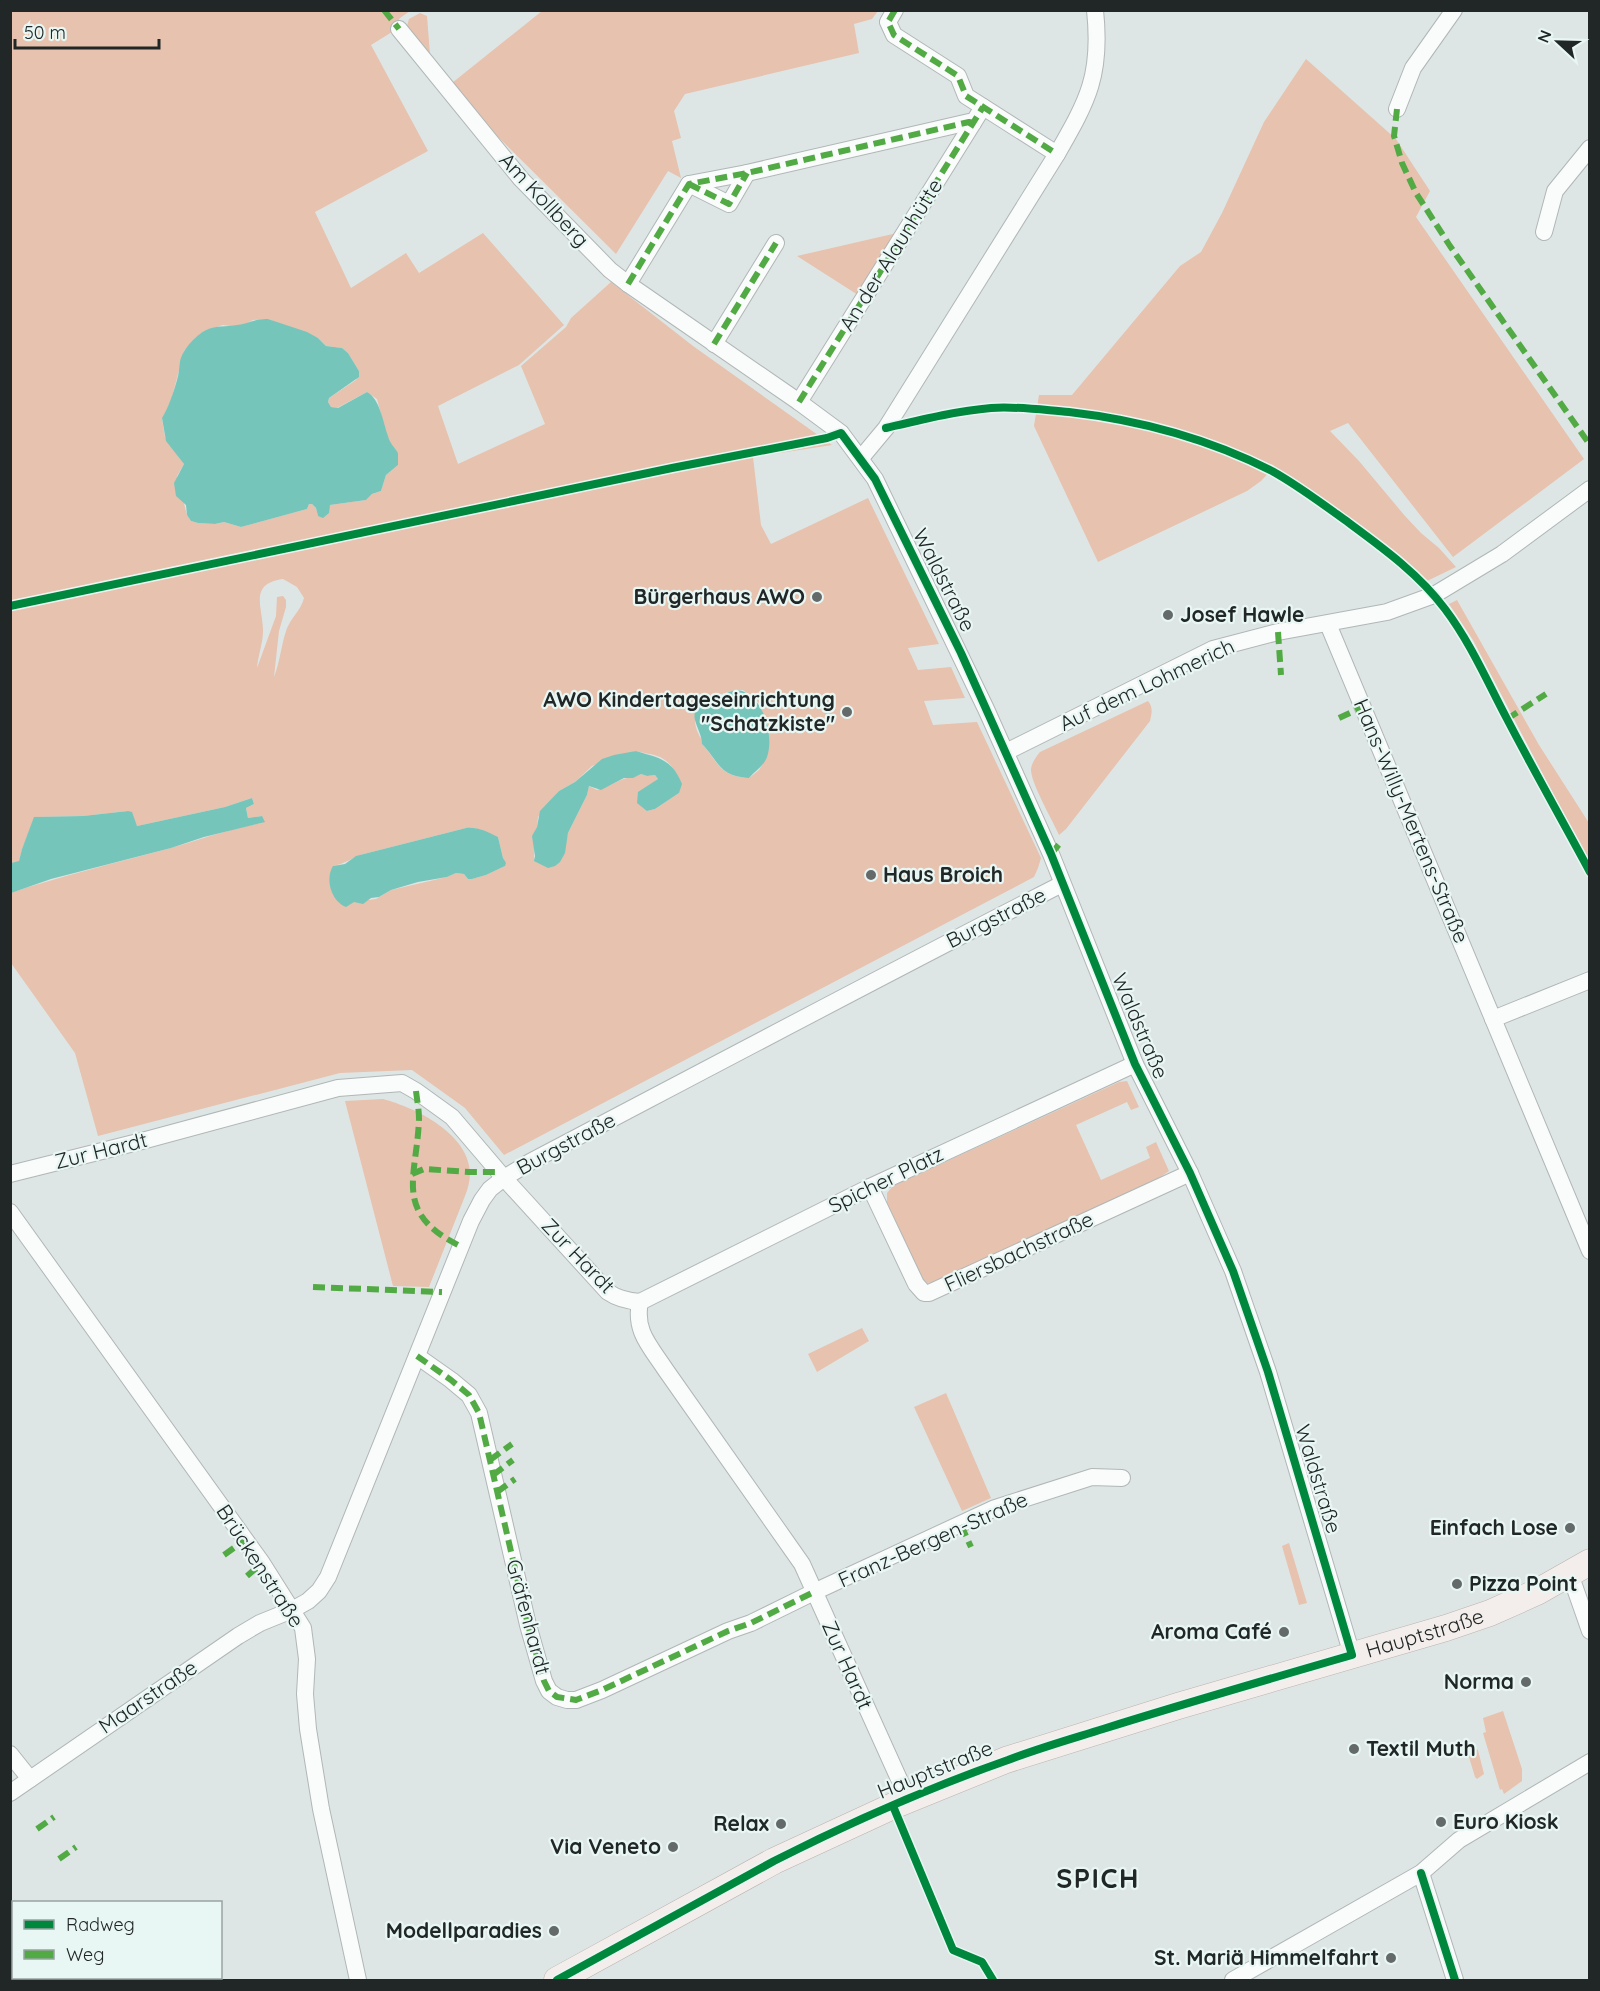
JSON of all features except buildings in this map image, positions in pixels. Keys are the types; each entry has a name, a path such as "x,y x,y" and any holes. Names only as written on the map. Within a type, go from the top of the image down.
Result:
{"main road":[{"name":"Hauptstraße","path":"556,1980 810,1842 908,1799 1049,1745 1490,1613 1537,1592 1580,1568"}],"street":[{"path":"895,10 888,22 894,35 958,76 966,96 1056,154"},
{"path":"861,458 886,428 1082,109 1094,77 1098,52 1095,10"},
{"path":"1397,109 1413,68 1454,10"},
{"name":"Am Kollberg","path":"399,29 521,179 610,270 841,433"},
{"name":"An der Alaunhütte","path":"799,402 983,107"},
{"path":"628,284 689,184 969,122 974,123"},
{"path":"1544,232 1555,191 1590,148"},
{"path":"689,184 729,204 747,173"},
{"path":"714,344 776,243"},
{"name":"Waldstraße","path":"841,433 875,479 961,653 1062,884 1135,1064 1190,1173 1233,1270 1253,1325 1352,1655"},
{"name":"Auf dem Lohmerich","path":"1006,752 1213,649 1278,632 1387,612 1434,595 1502,554 1590,489"},
{"name":"Hans-Willy-Mertens-Straße","path":"1328,624 1590,1251"},
{"name":"Burgstraße","path":"292,1610 308,1601 319,1591 328,1577 471,1221 486,1195 504,1178 530,1162 915,959 1062,884"},
{"path":"1493,1019 1590,980"},
{"name":"Spicher Platz","path":"640,1302 870,1187 1135,1064"},
{"name":"Zur Hardt","path":"10,1174 338,1088 402,1083 416,1091 452,1117 608,1292 626,1301 640,1302 639,1328 665,1369 802,1564 908,1799"},
{"name":"Fliersbachstraße","path":"870,1187 916,1284 924,1293 929,1293 1190,1173"},
{"name":"Brückenstraße","path":"10,1212 262,1563 303,1629 307,1659 305,1694 308,1729 321,1809 358,1980"},
{"name":"Gräfenhardt","path":"417,1356 469,1395 479,1413 528,1625 544,1682 549,1691 557,1697 576,1700 602,1690 814,1592"},
{"name":"Franz-Bergen-Straße","path":"814,1592 961,1526 995,1508 1092,1477 1122,1478"},
{"path":"1580,1568 1590,1631"},
{"name":"Maarstraße","path":"10,1793 238,1636 260,1623 292,1610"},
{"path":"10,1754 30,1779"},
{"path":"1233,1980 1421,1873 1459,1840 1590,1762"},
{"path":"1421,1873 1455,1980"}],"shaded area":[{"path":"11,10 410,11 400,18 392,32 371,45 428,151 315,212 351,288 406,253 419,273 483,233 564,325 519,365 438,406 458,464 545,424 521,366 566,327 571,318 611,282 693,346 832,445 753,457 761,525 771,544 868,498 939,644 908,648 918,670 951,667 965,698 924,701 933,725 977,722 1041,858 1034,877 504,1155 465,1108 412,1070 340,1073 98,1136 75,1053 11,963 10,893 261,823 262,816 248,818 246,808 254,804 252,798 225,807 137,826 128,811 83,816 35,817 19,862 11,863","holes":["268,319 318,338 326,346 342,348 348,353 359,371 356,380 329,398 328,402 331,407 337,408 367,392 377,399 388,440 398,453 398,465 386,475 381,491 372,494 366,500 330,505 318,516 316,508 309,504 307,509 241,527 224,522 215,524 191,521 187,515 177,476 184,464 165,437 162,419 171,401 184,351 194,339 206,330 223,325 244,325 253,320","283,579 297,587 304,598 286,631 274,677 279,631 286,607 286,600 283,596 277,597 276,616 257,668 263,631 261,591 272,582","743,690 759,703 769,735 767,756 759,770 749,778 731,775 725,771 702,744 695,725 696,710 704,698","636,751 660,757 669,763 677,777 679,793 655,809 647,811 649,786 658,779 655,775 641,774 597,790 589,786 566,842 534,859 538,817 559,791 575,782 592,766","472,828 498,837 505,866 472,879 468,879 464,874 456,873 391,890 376,899 354,902 333,866 360,855"]},
{"path":"542,11 878,11 872,19 854,24 859,53 685,94 674,111 681,138 672,141 681,178 668,171 616,254 485,124 452,83"},
{"path":"420,13 427,16 430,54 407,26 409,19"},
{"path":"1306,59 1396,139 1430,191 1416,217 1584,459 1453,557 1348,423 1330,431 1359,461 1405,516 1456,567 1427,581 1353,521 1274,467 1261,481 1247,491 1098,562 1034,426 1039,395 1072,395 1180,266 1201,252 1222,213 1264,122"},
{"path":"897,233 858,295 797,256"},
{"path":"1457,600 1539,745 1589,823 1589,863 1473,640 1449,604"},
{"path":"1148,701 1152,710 1150,721 1059,835 1032,775 1031,769 1036,758 1040,752"},
{"path":"1127,1081 1139,1107 1131,1110 1127,1102 1076,1125 1101,1180 1150,1158 1146,1147 1156,1142 1169,1171 1159,1178 936,1282 927,1283 922,1278 887,1203 887,1193 893,1186 1119,1082"},
{"path":"383,1099 410,1109 438,1124 460,1146 467,1159 470,1173 468,1187 429,1287 393,1286 345,1101"},
{"path":"862,1328 869,1341 817,1372 808,1354"},
{"path":"946,1393 991,1498 962,1511 914,1407"},
{"path":"1289,1543 1307,1603 1299,1605 1282,1546"},
{"path":"1503,1711 1522,1769 1522,1781 1504,1794 1502,1789 1500,1790 1483,1733 1486,1732 1483,1718"},
{"path":"1466,1747 1474,1747 1478,1750 1484,1774 1477,1779 1475,1777"}],"water":[{"path":"268,319 307,332 326,346 342,348 348,353 359,371 359,377 329,398 328,402 331,407 338,408 367,392 371,395 398,453 398,465 386,475 381,491 372,494 366,500 330,505 329,513 323,518 318,516 312,504 309,504 307,509 241,527 224,522 215,524 191,521 187,515 186,505 176,496 174,483 184,464 166,441 162,418 174,390 181,357 190,344 206,330"},
{"path":"735,690 753,697 768,726 767,757 749,778 732,775 721,767 702,744 695,717 697,700"},
{"path":"636,751 669,764 682,784 679,793 655,809 647,811 637,803 638,792 658,779 655,775 641,774 633,778 624,778 601,790 589,786 587,795 568,833 565,853 560,862 548,868 534,861 532,836 537,827 540,811 559,791 575,782 602,759"},
{"path":"252,798 254,804 246,808 248,818 262,816 265,822 51,879 11,893 11,863 19,861 34,817 83,816 128,811 132,812 137,826 225,807"},
{"path":"466,828 479,829 498,837 505,866 472,879 468,879 464,874 456,873 447,877 418,882 371,898 363,904 354,902 346,907 333,895 330,877 333,866 345,864 356,856"}],"marked path":[{"path":"384,10 399,29"},
{"path":"895,10 888,22 894,35 958,76 966,96 1057,154"},
{"path":"799,402 983,107"},
{"path":"1397,109 1394,136 1402,163 1416,193 1450,246 1590,445"},
{"path":"628,284 689,184 969,122 973,123"},
{"path":"689,184 729,204 747,173"},
{"path":"714,344 776,243"},
{"path":"1278,632 1281,675"},
{"path":"1507,719 1546,694"},
{"path":"1339,718 1363,707"},
{"path":"1051,854 1061,842"},
{"path":"416,1091 419,1119 413,1192 417,1206 425,1220 439,1233 460,1246"},
{"path":"412,1174 424,1169 500,1172"},
{"path":"313,1287 442,1292"},
{"path":"417,1356 469,1395 479,1413 528,1625 544,1681 549,1691 557,1697 576,1700 602,1690 814,1592"},
{"path":"490,1460 512,1444"},
{"path":"493,1475 513,1460"},
{"path":"497,1492 515,1479"},
{"path":"961,1525 971,1547"},
{"path":"224,1555 245,1540"},
{"path":"247,1576 262,1563"},
{"path":"37,1829 54,1817"},
{"path":"59,1859 76,1847"}],"cycle path":[{"path":"886,428 991,408 1030,408 1069,412 1121,420 1199,440 1272,471 1292,483 1375,542 1424,585 1445,609 1470,648 1590,872"},
{"path":"10,606 672,468 827,438 841,433 875,479 961,653 1051,854 1135,1064 1190,1173 1233,1271 1268,1372 1352,1655 1196,1700 1043,1748 919,1794 774,1861 557,1980"},
{"path":"893,1806 953,1950 982,1962 993,1980"},
{"path":"1421,1873 1455,1980"}],"place":[{"name":"Bürgerhaus AWO","path":"817,597"},
{"name":"Josef Hawle","path":"1168,615"},
{"name":"AWO Kindertageseinrichtung \"Schatzkiste\"","path":"847,712"},
{"name":"Haus Broich","path":"871,875"},
{"name":"Einfach Lose","path":"1570,1528"},
{"name":"Pizza Point","path":"1457,1584"},
{"name":"Aroma Café","path":"1284,1632"},
{"name":"Norma","path":"1526,1682"},
{"name":"Textil Muth","path":"1354,1749"},
{"name":"Euro Kiosk","path":"1441,1822"},
{"name":"Relax","path":"781,1824"},
{"name":"Via Veneto","path":"673,1847"},
{"name":"Modellparadies","path":"554,1931"},
{"name":"St. Mariä Himmelfahrt","path":"1391,1958"}],"district":[{"name":"SPICH","path":"1098,1879"}]}
